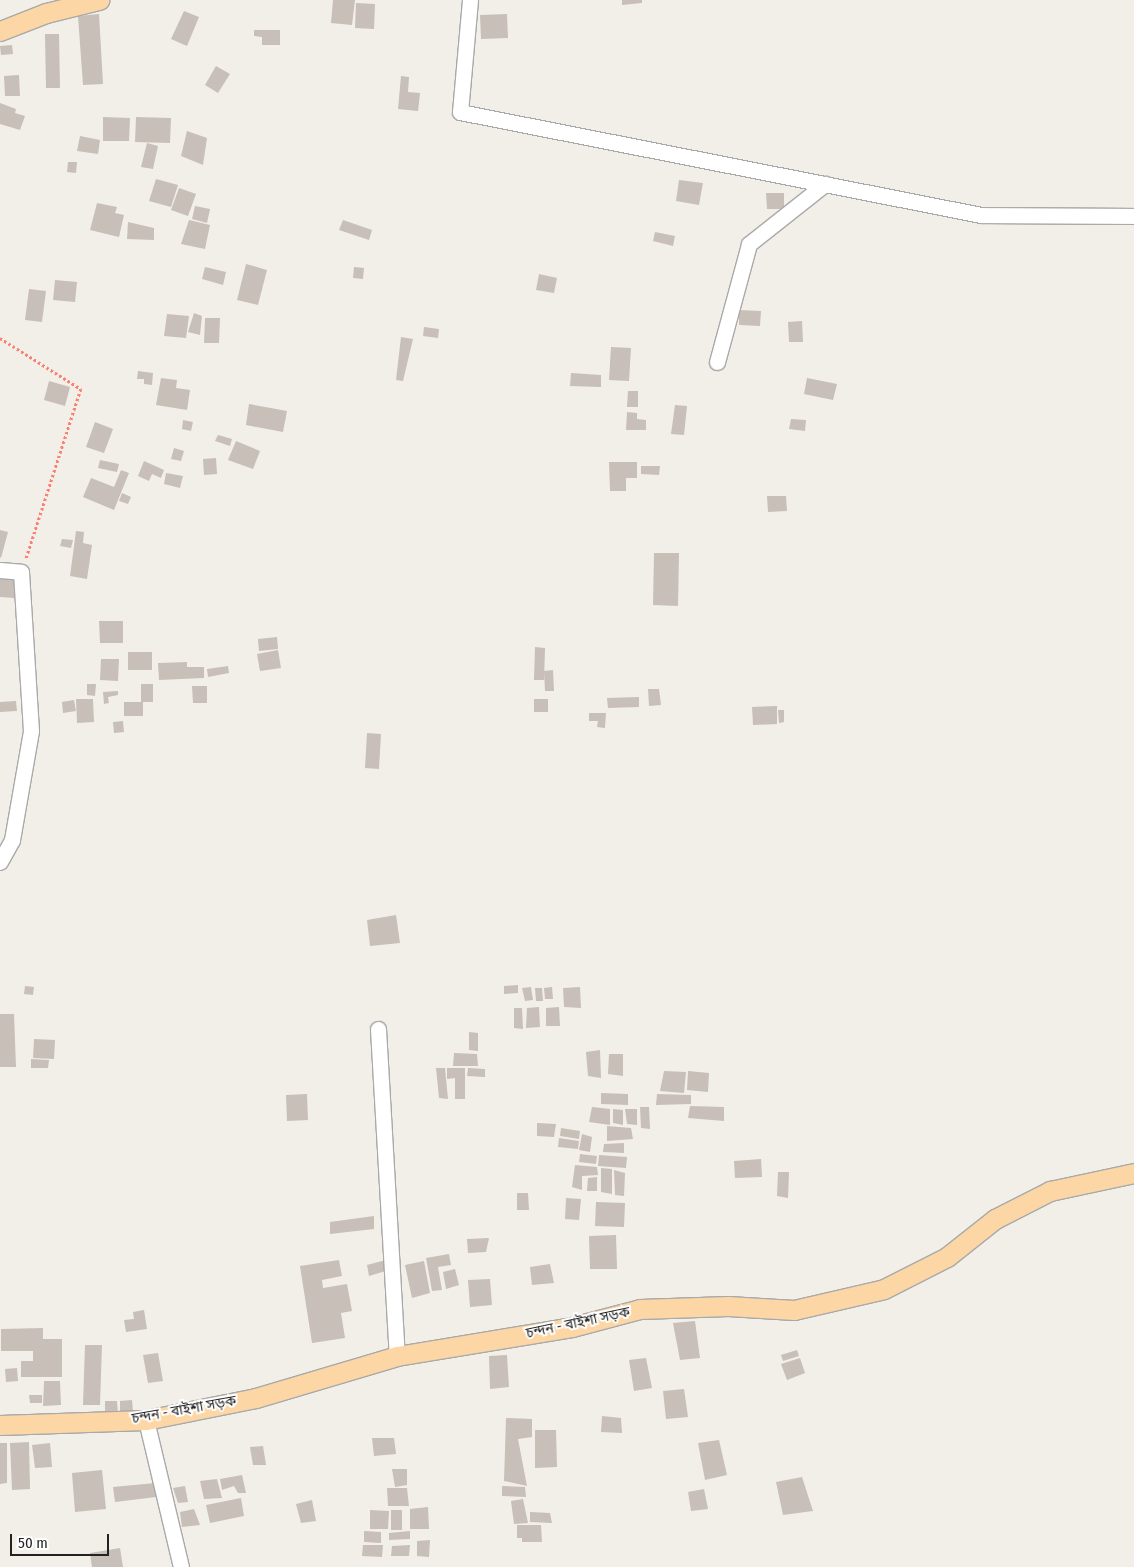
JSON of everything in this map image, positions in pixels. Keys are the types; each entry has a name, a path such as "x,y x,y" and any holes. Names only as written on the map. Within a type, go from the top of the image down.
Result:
{"main road":[{"path":"0,31 46,12 99,0"},
{"name":"চন্দন - বাইশা সড়ক","path":"0,1425 146,1420 256,1398 397,1356 572,1327 640,1309 728,1306 794,1310 884,1289 947,1257 995,1218 1050,1191 1134,1173"}],"street":[{"path":"470,0 460,112 981,215 1134,216"},
{"path":"717,362 749,244 825,184"},
{"path":"0,570 21,572 31,731 12,840 0,862"},
{"path":"378,1029 397,1356"},
{"path":"146,1420 181,1567"}],"path":[{"path":"0,338 81,389 21,572"}],"building":[{"path":"333,0 355,0 352,25 331,23"},
{"path":"622,0 642,0 642,3 622,5"},
{"path":"356,3 375,4 374,29 355,28"},
{"path":"184,11 199,17 187,46 171,39"},
{"path":"99,14 103,84 83,85 78,16"},
{"path":"507,14 508,38 481,39 480,15"},
{"path":"254,30 280,30 280,45 262,45 262,37 254,36"},
{"path":"45,34 59,34 60,88 46,88"},
{"path":"12,45 13,54 1,55 0,46"},
{"path":"216,66 230,74 218,93 205,85"},
{"path":"19,75 20,96 5,96 4,76"},
{"path":"401,76 409,77 408,92 420,93 418,111 398,109"},
{"path":"0,103 16,109 15,113 25,116 20,130 0,124"},
{"path":"103,117 130,118 129,141 103,141"},
{"path":"136,117 171,118 170,143 135,142"},
{"path":"187,131 207,138 203,165 181,156"},
{"path":"80,136 100,140 98,154 77,151"},
{"path":"147,143 158,146 153,169 141,167"},
{"path":"68,162 77,162 76,173 67,172"},
{"path":"156,179 178,185 171,207 149,201"},
{"path":"679,180 703,183 699,205 676,201"},
{"path":"179,188 196,194 188,216 171,210"},
{"path":"766,193 784,193 784,209 767,209"},
{"path":"97,203 117,207 115,213 124,215 119,237 90,230"},
{"path":"195,206 210,209 207,223 192,219"},
{"path":"189,220 210,225 205,249 181,244"},
{"path":"343,220 372,230 369,240 339,230"},
{"path":"128,222 154,228 154,240 127,239"},
{"path":"655,232 675,236 673,246 653,241"},
{"path":"246,264 267,270 258,305 237,300"},
{"path":"205,267 226,272 223,285 202,279"},
{"path":"354,267 364,268 363,279 353,278"},
{"path":"539,274 557,278 554,293 536,290"},
{"path":"55,280 77,282 75,302 53,300"},
{"path":"29,289 46,291 42,322 25,320"},
{"path":"739,310 761,311 760,326 739,325"},
{"path":"194,313 202,316 200,335 188,332"},
{"path":"167,314 189,316 186,338 164,336"},
{"path":"205,318 220,318 219,343 204,343"},
{"path":"802,321 803,342 789,342 788,322"},
{"path":"424,327 439,329 438,338 423,336"},
{"path":"401,337 413,339 403,381 396,380"},
{"path":"611,347 631,348 629,381 609,380"},
{"path":"138,371 153,373 152,385 144,384 144,379 137,379"},
{"path":"571,373 601,375 601,387 570,386"},
{"path":"161,378 177,380 176,388 190,390 187,410 156,405"},
{"path":"807,378 837,384 833,400 804,394"},
{"path":"49,381 70,387 65,406 44,400"},
{"path":"628,391 638,391 638,407 627,407"},
{"path":"249,404 287,411 283,432 246,425"},
{"path":"675,405 687,406 684,435 671,434"},
{"path":"627,412 637,413 637,419 646,420 646,430 626,430"},
{"path":"791,419 806,420 805,431 789,429"},
{"path":"183,420 193,422 191,431 182,429"},
{"path":"95,422 113,429 104,453 86,447"},
{"path":"218,435 232,439 230,446 215,441"},
{"path":"236,441 260,451 253,469 228,460"},
{"path":"174,448 184,451 181,461 171,459"},
{"path":"216,458 217,474 204,475 203,459"},
{"path":"100,460 119,464 117,472 98,468"},
{"path":"144,461 164,470 161,478 152,474 149,481 138,476"},
{"path":"609,462 637,462 637,478 626,478 626,491 610,491"},
{"path":"641,466 660,466 659,475 641,474"},
{"path":"121,470 129,473 114,510 83,497 91,478 114,487"},
{"path":"166,473 183,476 180,488 164,484"},
{"path":"122,493 131,497 128,504 119,501"},
{"path":"767,496 786,496 787,511 768,512"},
{"path":"0,530 8,532 1,558 0,557"},
{"path":"76,531 84,532 83,543 92,545 87,579 70,576"},
{"path":"62,539 73,540 71,548 60,546"},
{"path":"654,553 679,553 678,606 653,605"},
{"path":"0,576 16,577 14,598 0,597"},
{"path":"99,621 123,621 123,643 100,643"},
{"path":"277,637 278,649 259,651 258,639"},
{"path":"535,647 545,648 544,680 534,680"},
{"path":"278,650 281,668 260,671 257,654"},
{"path":"128,652 152,652 152,670 128,670"},
{"path":"101,659 119,659 118,681 100,680"},
{"path":"187,662 187,667 204,667 204,678 159,680 158,663"},
{"path":"228,666 229,673 208,677 207,669"},
{"path":"553,670 554,691 545,691 544,671"},
{"path":"87,684 96,684 95,696 87,695"},
{"path":"141,684 153,684 153,702 143,702 143,716 124,716 124,702 141,702"},
{"path":"192,686 207,686 207,703 193,703"},
{"path":"648,689 659,689 661,705 649,706"},
{"path":"118,691 118,695 108,697 109,703 104,704 103,692"},
{"path":"639,697 639,707 608,708 607,698"},
{"path":"76,699 93,699 94,722 77,723"},
{"path":"534,699 548,699 548,712 534,712"},
{"path":"74,700 76,711 63,713 62,702"},
{"path":"16,701 17,711 0,712 0,702"},
{"path":"777,706 777,724 753,725 752,707"},
{"path":"778,710 784,710 784,722 779,723"},
{"path":"589,713 606,713 605,728 597,727 598,721 589,721"},
{"path":"123,721 124,732 114,733 113,722"},
{"path":"367,733 381,734 379,769 365,768"},
{"path":"396,915 400,943 370,946 367,920"},
{"path":"518,985 518,993 504,994 504,986"},
{"path":"25,986 34,987 33,995 24,994"},
{"path":"531,987 533,1000 525,1001 522,988"},
{"path":"552,987 553,999 545,999 544,988"},
{"path":"580,987 581,1008 564,1007 563,988"},
{"path":"535,988 542,988 543,1001 536,1001"},
{"path":"539,1007 540,1027 526,1028 527,1008"},
{"path":"559,1007 560,1026 546,1026 546,1008"},
{"path":"514,1008 522,1008 523,1029 514,1028"},
{"path":"0,1014 14,1014 16,1067 0,1067"},
{"path":"469,1032 478,1033 478,1051 469,1050"},
{"path":"34,1039 55,1040 54,1059 33,1058"},
{"path":"600,1050 601,1078 588,1076 586,1052"},
{"path":"454,1053 477,1054 478,1066 453,1066"},
{"path":"609,1054 623,1054 623,1076 608,1074"},
{"path":"31,1059 49,1060 48,1068 31,1068"},
{"path":"436,1068 445,1068 448,1099 439,1098"},
{"path":"447,1068 465,1068 465,1099 455,1099 455,1078 447,1079"},
{"path":"468,1068 485,1069 485,1077 467,1076"},
{"path":"664,1071 686,1072 684,1093 660,1091"},
{"path":"688,1071 709,1073 708,1092 687,1090"},
{"path":"601,1093 628,1094 628,1105 601,1104"},
{"path":"307,1094 308,1120 287,1121 286,1095"},
{"path":"657,1094 691,1095 691,1104 656,1105"},
{"path":"690,1106 724,1107 724,1121 688,1118"},
{"path":"592,1107 610,1109 610,1125 589,1122"},
{"path":"640,1107 649,1107 650,1129 641,1128"},
{"path":"613,1109 623,1110 623,1125 613,1123"},
{"path":"625,1109 637,1109 637,1125 627,1124"},
{"path":"537,1123 556,1124 554,1137 537,1136"},
{"path":"607,1126 631,1128 633,1139 607,1141"},
{"path":"561,1128 580,1131 579,1139 560,1136"},
{"path":"582,1134 592,1137 590,1152 579,1150"},
{"path":"559,1138 579,1141 578,1149 558,1147"},
{"path":"624,1143 624,1153 603,1152 604,1144"},
{"path":"580,1154 597,1156 596,1164 579,1162"},
{"path":"599,1155 627,1157 626,1168 598,1166"},
{"path":"761,1159 762,1177 735,1178 734,1161"},
{"path":"575,1165 597,1167 598,1175 582,1176 582,1190 572,1187"},
{"path":"601,1168 612,1169 612,1194 601,1192"},
{"path":"614,1170 625,1173 624,1196 615,1195"},
{"path":"778,1172 789,1172 788,1198 777,1196"},
{"path":"597,1177 597,1191 587,1191 588,1178"},
{"path":"517,1193 528,1193 529,1210 517,1210"},
{"path":"566,1198 581,1199 579,1220 565,1219"},
{"path":"596,1202 625,1203 624,1227 595,1226"},
{"path":"374,1216 374,1229 330,1234 330,1222"},
{"path":"616,1235 617,1269 590,1269 589,1236"},
{"path":"489,1238 486,1252 468,1253 467,1239"},
{"path":"449,1254 451,1265 438,1267 442,1290 432,1291 426,1258"},
{"path":"339,1260 342,1276 322,1280 323,1288 347,1284 352,1311 341,1313 345,1338 312,1343 300,1266"},
{"path":"386,1260 389,1270 369,1276 367,1265"},
{"path":"424,1261 430,1293 412,1298 405,1265"},
{"path":"550,1264 554,1283 532,1285 530,1267"},
{"path":"455,1269 459,1285 446,1289 443,1272"},
{"path":"490,1279 492,1305 470,1307 468,1280"},
{"path":"144,1310 147,1329 126,1332 124,1320 134,1319 133,1312"},
{"path":"695,1321 700,1358 680,1360 673,1323"},
{"path":"43,1328 43,1339 62,1339 62,1377 21,1377 21,1361 33,1361 33,1351 1,1351 1,1329"},
{"path":"85,1345 102,1345 100,1405 83,1405"},
{"path":"797,1350 799,1356 783,1361 781,1355"},
{"path":"158,1353 163,1381 148,1383 143,1355"},
{"path":"507,1355 509,1387 490,1389 489,1356"},
{"path":"646,1358 652,1388 634,1391 629,1360"},
{"path":"800,1358 805,1373 787,1380 781,1364"},
{"path":"17,1368 18,1381 6,1382 5,1369"},
{"path":"44,1381 60,1381 61,1405 43,1406"},
{"path":"684,1389 688,1417 666,1419 663,1391"},
{"path":"29,1395 42,1395 42,1403 30,1403"},
{"path":"132,1400 133,1412 120,1413 120,1401"},
{"path":"105,1401 117,1401 118,1414 105,1415"},
{"path":"602,1416 621,1418 622,1433 601,1432"},
{"path":"506,1418 532,1419 532,1437 518,1439 527,1486 504,1481"},
{"path":"535,1430 556,1430 557,1467 535,1468"},
{"path":"372,1438 394,1438 396,1454 374,1456"},
{"path":"719,1440 727,1475 705,1480 698,1443"},
{"path":"29,1442 30,1489 12,1490 10,1443"},
{"path":"0,1443 7,1443 7,1483 0,1484"},
{"path":"50,1443 52,1467 35,1468 32,1445"},
{"path":"263,1446 266,1465 253,1465 250,1447"},
{"path":"392,1469 407,1469 407,1485 395,1487"},
{"path":"102,1470 106,1509 75,1512 72,1473"},
{"path":"242,1475 246,1493 238,1493 234,1486 222,1490 220,1479"},
{"path":"802,1477 813,1511 783,1515 776,1482"},
{"path":"217,1479 222,1498 204,1499 200,1481"},
{"path":"155,1483 156,1497 115,1502 113,1487"},
{"path":"185,1486 188,1502 178,1503 173,1488"},
{"path":"502,1486 525,1487 526,1497 502,1496"},
{"path":"387,1488 407,1488 409,1506 388,1506"},
{"path":"704,1489 708,1509 691,1511 688,1492"},
{"path":"241,1498 244,1516 210,1523 206,1505"},
{"path":"523,1499 528,1523 514,1524 511,1501"},
{"path":"312,1500 316,1521 301,1523 296,1504"},
{"path":"428,1507 429,1529 410,1529 410,1509"},
{"path":"194,1509 200,1525 182,1527 180,1512"},
{"path":"370,1510 389,1511 388,1529 370,1529"},
{"path":"391,1510 402,1510 402,1530 391,1530"},
{"path":"530,1512 550,1513 552,1523 530,1522"},
{"path":"517,1525 541,1525 542,1542 522,1542 522,1538 517,1538"},
{"path":"364,1531 381,1532 381,1543 364,1542"},
{"path":"410,1531 410,1539 389,1540 389,1533"},
{"path":"430,1540 429,1557 417,1556 417,1541"},
{"path":"363,1545 383,1545 382,1557 362,1556"},
{"path":"410,1545 409,1556 391,1556 392,1546"},
{"path":"120,1548 123,1567 92,1567 90,1553"}]}
